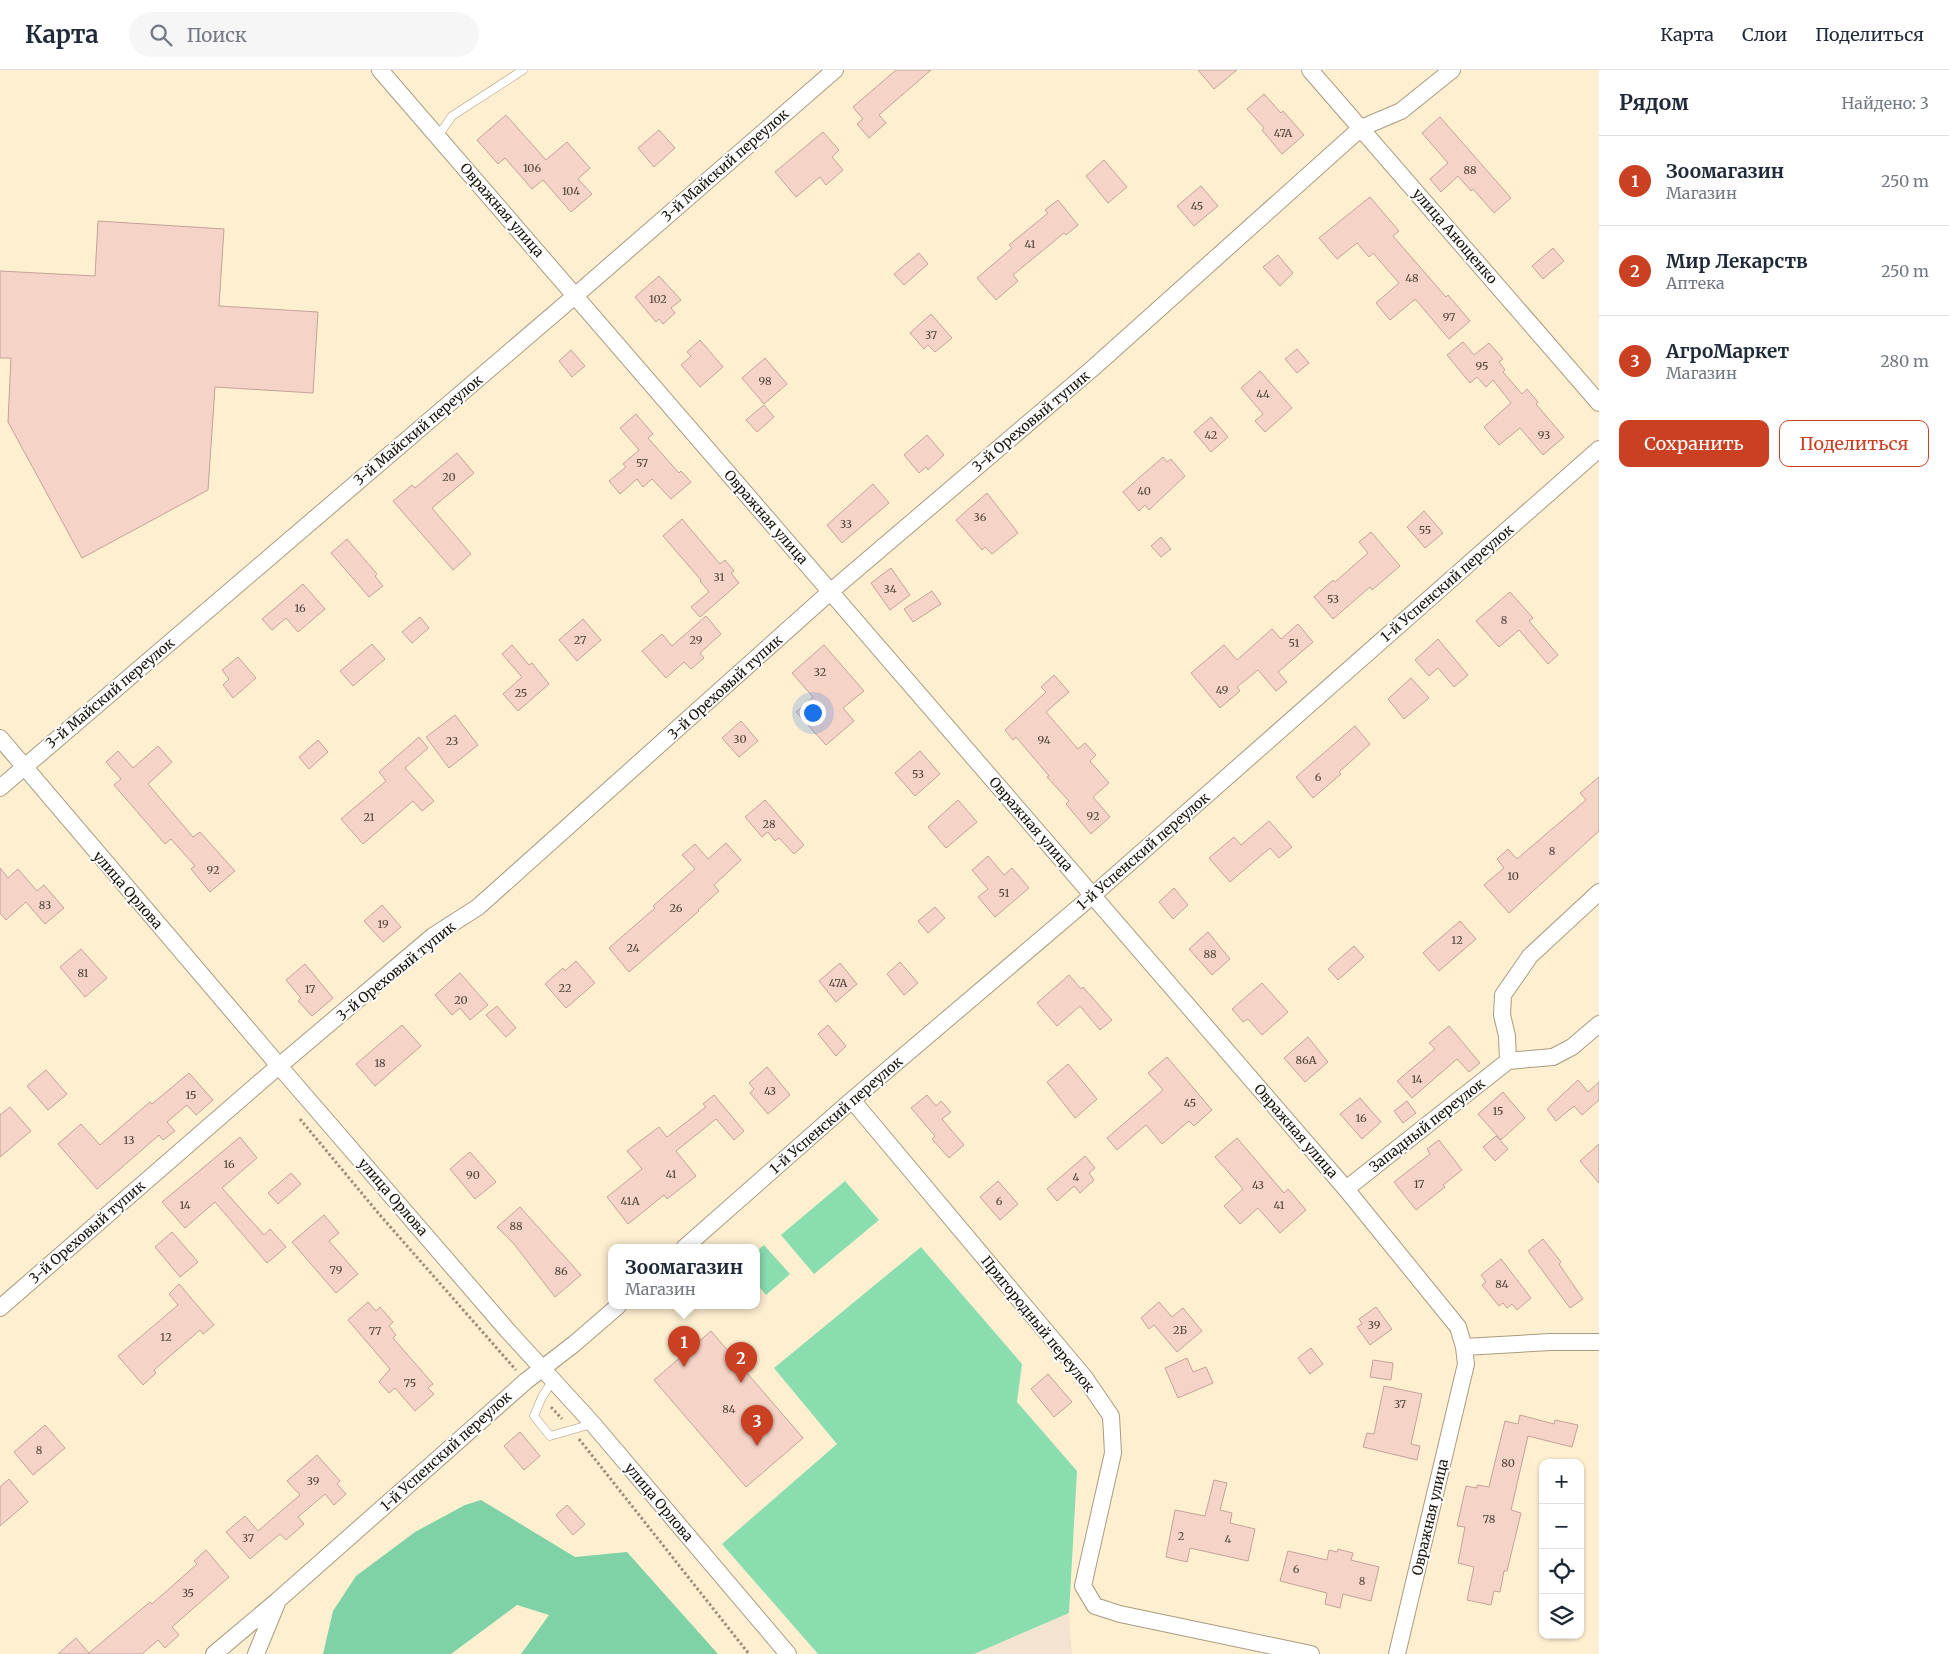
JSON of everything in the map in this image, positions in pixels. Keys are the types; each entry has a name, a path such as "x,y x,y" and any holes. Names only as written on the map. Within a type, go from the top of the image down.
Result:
{"street":[{"name":"Овражная улица","path":"380,70 1346,1189 1458,1327 1464,1347 1466,1364 1397,1654"},
{"name":"3-й Майский переулок","path":"0,788 576,295 835,70"},
{"name":"улица Анощенко","path":"1310,70 1599,403"},
{"name":"3-й Ореховый тупик","path":"0,1308 434,936 478,907 830,592 1093,368 1361,128 1401,111 1452,70"},
{"name":"1-й Успенский переулок","path":"689,1244 852,1100 1092,896 1599,449"},
{"name":"улица Орлова","path":"0,738 280,1067 508,1331 593,1424 788,1654"},
{"path":"1599,892 1530,956 1503,995 1502,1015 1507,1036 1508,1061 1553,1057 1572,1047 1599,1024"},
{"name":"Западный переулок","path":"1346,1189 1508,1061"},
{"name":"Пригородный переулок","path":"852,1100 1085,1378 1111,1416 1113,1453 1083,1586 1095,1606 1120,1614 1311,1654"},
{"name":"1-й Успенский переулок","path":"214,1654 277,1601 526,1381 548,1374 615,1309"},
{"path":"1464,1347 1550,1342 1599,1342"},
{"name":"1-й Успенский переулок","path":"256,1654 277,1601"}],"lane":[{"path":"438,136 452,116 523,70"},
{"path":"548,1374 542,1398 534,1416 550,1436 593,1424"}],"path":[{"path":"542,1398 571,1430 749,1654"}],"shaded area":[{"path":"1069,1613 1072,1654 974,1654"}],"green space":[{"path":"845,1181 879,1220 814,1274 781,1235"},
{"path":"764,1245 790,1274 766,1295 760,1288 760,1248"},
{"path":"921,1247 1022,1364 1017,1402 1077,1471 1069,1613 974,1654 818,1654 722,1544 837,1444 774,1368"},
{"path":"481,1500 575,1557 627,1552 718,1654 521,1654 549,1615 517,1605 451,1654 323,1654 333,1611 356,1576 415,1532 465,1505"}],"building":[{"path":"896,70 931,70 879,115 886,123 869,138 857,124 863,119 853,107"},
{"path":"1198,70 1237,70 1214,89"},
{"path":"1264,94 1281,113 1283,111 1304,135 1282,154 1262,130 1264,128 1247,109"},
{"path":"506,115 546,160 567,142 590,168 578,179 592,194 571,212 543,180 532,189 505,158 498,164 477,140"},
{"path":"1440,117 1511,198 1494,213 1473,189 1471,191 1458,176 1441,192 1430,179 1448,163 1422,133"},
{"path":"659,130 675,148 654,167 638,148"},
{"path":"823,132 839,150 832,157 843,170 826,185 820,177 796,197 775,172"},
{"path":"1104,160 1127,187 1108,203 1086,176"},
{"path":"1201,186 1218,206 1194,226 1177,206"},
{"path":"1370,197 1399,231 1393,236 1446,297 1448,295 1470,321 1449,339 1416,300 1390,320 1376,303 1399,283 1373,253 1369,257 1357,243 1337,259 1319,238"},
{"path":"1058,200 1078,225 1066,235 1064,233 1013,275 1018,281 996,300 977,278 1012,248 1009,245 1048,213 1045,210"},
{"path":"98,221 224,229 219,306 318,312 313,393 215,387 208,490 82,558 8,422 11,358 0,358 0,271 95,276"},
{"path":"1553,248 1564,261 1543,279 1532,266"},
{"path":"919,253 928,264 904,285 894,274"},
{"path":"1278,255 1293,273 1280,286 1263,267"},
{"path":"659,276 681,300 671,308 675,313 663,324 659,319 656,322 635,297"},
{"path":"931,314 952,338 935,352 928,345 924,349 910,333"},
{"path":"700,340 723,367 700,387 681,365 691,356 687,352"},
{"path":"1463,342 1474,355 1489,343 1503,359 1499,362 1505,370 1503,372 1522,394 1527,389 1538,402 1536,404 1564,437 1543,455 1520,428 1499,445 1484,427 1511,403 1493,380 1486,387 1477,377 1470,383 1447,355"},
{"path":"1297,349 1309,363 1297,373 1285,359"},
{"path":"571,350 585,366 572,377 559,361"},
{"path":"765,358 787,384 764,404 742,378"},
{"path":"1260,371 1292,408 1265,432 1255,421 1263,414 1241,388"},
{"path":"764,405 774,417 757,432 746,420"},
{"path":"636,414 653,434 648,438 679,473 681,471 691,482 671,499 652,479 643,487 637,479 620,494 609,481 626,467 623,464 639,450 620,428"},
{"path":"1211,417 1228,437 1211,452 1194,432"},
{"path":"927,435 944,455 928,470 926,467 919,473 904,455"},
{"path":"457,453 474,473 432,508 471,554 453,570 393,501 412,485 415,488"},
{"path":"1163,457 1167,462 1171,459 1185,476 1149,510 1145,505 1139,511 1123,492"},
{"path":"873,484 889,503 842,543 827,525"},
{"path":"987,493 1018,533 992,554 985,547 982,550 956,520"},
{"path":"1424,511 1443,533 1425,548 1407,527"},
{"path":"682,519 720,564 725,560 734,571 731,573 739,583 700,617 691,607 709,592 663,536"},
{"path":"1371,532 1400,566 1372,590 1370,587 1333,619 1314,597 1333,580 1335,582 1368,553 1359,542"},
{"path":"1161,537 1171,549 1161,557 1151,546"},
{"path":"347,539 377,574 375,576 383,586 369,597 331,553"},
{"path":"891,568 910,595 890,610 871,583"},
{"path":"303,584 325,609 298,632 286,618 272,630 262,619"},
{"path":"932,591 941,604 913,622 904,609"},
{"path":"1510,592 1533,618 1529,621 1558,655 1548,664 1519,630 1499,647 1476,621"},
{"path":"706,616 721,634 700,653 704,658 691,669 684,662 666,678 642,651 662,634 672,646"},
{"path":"420,617 429,628 412,643 402,632"},
{"path":"583,619 601,640 577,661 559,640"},
{"path":"1298,624 1313,642 1278,672 1287,682 1276,691 1258,670 1237,687 1240,691 1220,708 1191,673 1224,645 1237,660 1272,629 1281,639"},
{"path":"1438,639 1468,675 1454,687 1438,668 1429,676 1415,660"},
{"path":"372,644 385,659 353,686 340,671"},
{"path":"512,645 529,665 532,663 549,684 518,711 503,694 522,677 502,654"},
{"path":"824,645 864,691 843,708 854,721 826,745 796,712 813,697 792,673"},
{"path":"238,657 256,678 233,698 223,685 229,679 222,670"},
{"path":"1054,675 1069,692 1046,712 1078,749 1085,743 1096,755 1090,761 1109,783 1093,797 1110,817 1091,834 1066,804 1069,801 1047,777 1049,776 1016,737 1013,740 1005,730 1046,692 1041,687"},
{"path":"1411,678 1429,698 1404,719 1388,699"},
{"path":"455,715 478,745 449,768 426,737"},
{"path":"741,721 758,741 739,757 722,738"},
{"path":"1355,726 1370,744 1339,772 1341,774 1313,798 1296,777"},
{"path":"419,737 428,748 405,768 434,801 422,811 413,801 363,844 341,819 386,781 379,772"},
{"path":"318,740 328,752 309,769 299,757"},
{"path":"158,746 172,762 148,784 193,837 200,832 235,871 210,892 191,869 195,866 171,839 165,844 114,785 121,779 106,762 118,751 133,768"},
{"path":"920,751 940,774 915,796 895,773"},
{"path":"1599,777 1599,831 1509,913 1484,885 1504,868 1497,859 1508,849 1517,859 1586,800 1580,793"},
{"path":"765,800 804,845 794,854 779,838 775,841 768,832 762,837 745,817"},
{"path":"958,800 977,822 946,848 928,827"},
{"path":"1269,821 1292,847 1279,858 1270,848 1230,882 1209,858 1234,837 1241,845"},
{"path":"726,843 741,860 714,885 719,891 629,972 609,948 655,908 653,906 695,869 682,855 695,844 708,859"},
{"path":"988,856 1004,875 1012,868 1029,888 995,917 978,897 988,889 972,870"},
{"path":"0,868 8,878 18,869 37,891 44,885 64,908 45,924 26,902 6,920 0,913"},
{"path":"1174,888 1188,905 1173,919 1159,902"},
{"path":"382,905 401,927 383,942 364,921"},
{"path":"935,907 945,918 928,933 918,921"},
{"path":"1460,921 1476,939 1439,971 1423,953"},
{"path":"1208,932 1230,959 1212,975 1189,949"},
{"path":"1354,946 1364,957 1338,980 1328,969"},
{"path":"81,949 107,978 85,997 60,967"},
{"path":"576,961 595,983 566,1008 545,984 563,968 565,971"},
{"path":"900,962 918,983 904,995 887,974"},
{"path":"840,963 857,984 836,1002 819,981"},
{"path":"305,964 333,998 312,1016 298,1001 301,998 286,980"},
{"path":"460,973 488,1005 470,1020 460,1008 452,1015 435,995"},
{"path":"1069,975 1081,989 1083,987 1112,1020 1100,1030 1080,1006 1057,1026 1037,1003"},
{"path":"1262,983 1288,1012 1262,1035 1248,1019 1243,1022 1232,1009"},
{"path":"497,1006 516,1028 506,1037 486,1015"},
{"path":"402,1025 421,1046 375,1086 356,1064"},
{"path":"828,1025 846,1046 836,1056 818,1034"},
{"path":"1449,1026 1480,1063 1469,1072 1457,1059 1412,1098 1397,1081 1435,1049 1429,1043"},
{"path":"1308,1037 1328,1062 1305,1082 1284,1058"},
{"path":"1167,1057 1212,1110 1194,1126 1189,1121 1162,1144 1146,1125 1117,1150 1107,1138 1163,1090 1148,1073"},
{"path":"1068,1064 1097,1099 1075,1118 1047,1082"},
{"path":"767,1067 790,1095 768,1114 750,1093 754,1089 749,1083"},
{"path":"46,1070 67,1094 48,1110 27,1086"},
{"path":"189,1073 213,1100 196,1115 187,1105 167,1122 175,1131 163,1140 159,1135 97,1189 58,1144 81,1124 100,1145 150,1102 152,1104"},
{"path":"1578,1080 1588,1092 1599,1082 1599,1100 1582,1115 1574,1106 1556,1121 1547,1109"},
{"path":"1503,1092 1525,1118 1501,1140 1478,1114"},
{"path":"714,1095 744,1131 734,1140 716,1119 676,1151 696,1176 667,1199 664,1195 628,1224 607,1197 642,1169 627,1151 659,1127 667,1137 706,1107 703,1104"},
{"path":"927,1095 936,1106 941,1101 951,1112 942,1119 964,1145 949,1158 932,1139 935,1136 911,1108"},
{"path":"1360,1098 1381,1122 1362,1139 1340,1114"},
{"path":"1407,1101 1416,1113 1403,1123 1394,1111"},
{"path":"10,1107 31,1131 0,1157 0,1115"},
{"path":"1496,1136 1508,1149 1495,1161 1483,1147"},
{"path":"240,1137 257,1158 222,1188 264,1235 270,1229 286,1247 267,1263 215,1202 185,1228 162,1202"},
{"path":"1237,1138 1284,1193 1288,1189 1306,1210 1280,1233 1258,1208 1240,1224 1224,1206 1243,1189 1215,1157"},
{"path":"1439,1140 1462,1170 1443,1185 1445,1187 1416,1210 1394,1182 1430,1154 1427,1149"},
{"path":"1599,1144 1599,1183 1580,1161"},
{"path":"470,1152 496,1182 475,1199 450,1169"},
{"path":"1085,1156 1095,1168 1089,1173 1094,1180 1080,1193 1074,1186 1057,1201 1047,1189"},
{"path":"291,1173 301,1184 278,1204 268,1193"},
{"path":"998,1181 1018,1204 1000,1220 980,1197"},
{"path":"520,1207 581,1275 555,1297 514,1244 497,1227"},
{"path":"324,1215 339,1233 329,1241 358,1274 336,1293 292,1242"},
{"path":"172,1232 198,1262 180,1277 155,1247"},
{"path":"1543,1239 1561,1262 1559,1264 1583,1299 1570,1308 1528,1251"},
{"path":"1501,1259 1531,1298 1517,1310 1512,1304 1507,1308 1503,1303 1499,1306 1482,1285 1486,1282 1481,1275"},
{"path":"179,1284 214,1325 203,1334 200,1330 154,1370 156,1373 143,1385 118,1356 178,1305 169,1294"},
{"path":"368,1302 376,1311 380,1307 393,1322 389,1326 396,1335 393,1338 433,1384 428,1388 434,1394 415,1411 395,1388 389,1393 379,1382 390,1369 348,1320"},
{"path":"1159,1302 1172,1317 1183,1308 1202,1331 1177,1352 1154,1325 1149,1329 1141,1318"},
{"path":"1376,1307 1392,1329 1370,1345 1357,1327 1362,1324 1359,1319"},
{"path":"711,1331 803,1438 746,1487 654,1380"},
{"path":"1311,1348 1323,1364 1310,1374 1298,1358"},
{"path":"1187,1358 1193,1372 1206,1367 1213,1383 1178,1398 1165,1368"},
{"path":"1373,1360 1393,1363 1391,1380 1370,1377"},
{"path":"1048,1374 1072,1402 1054,1417 1031,1389"},
{"path":"1384,1386 1422,1394 1411,1444 1420,1446 1417,1460 1363,1447 1367,1433 1374,1434"},
{"path":"1520,1415 1554,1424 1555,1420 1578,1425 1572,1447 1528,1436 1511,1510 1521,1513 1507,1571 1504,1571 1500,1592 1494,1591 1491,1605 1467,1600 1474,1567 1458,1563 1465,1527 1457,1526 1466,1486 1477,1488 1477,1485 1489,1487 1505,1421 1518,1424"},
{"path":"45,1425 65,1448 33,1475 14,1452"},
{"path":"520,1432 540,1456 524,1470 504,1446"},
{"path":"317,1455 340,1481 337,1484 346,1494 334,1505 325,1494 298,1517 304,1524 286,1540 280,1534 250,1559 226,1532 245,1516 258,1531 300,1495 287,1481"},
{"path":"9,1479 28,1502 0,1526 0,1487"},
{"path":"1214,1480 1227,1483 1220,1510 1232,1513 1230,1523 1255,1529 1248,1561 1190,1548 1187,1562 1166,1557 1175,1510 1205,1516"},
{"path":"567,1505 585,1524 573,1535 556,1515"},
{"path":"1338,1549 1353,1553 1351,1560 1379,1567 1371,1601 1343,1594 1340,1608 1325,1604 1327,1593 1280,1581 1288,1551 1327,1560 1329,1550 1337,1552"},
{"path":"206,1550 229,1577 172,1627 179,1635 165,1648 158,1640 142,1654 58,1654 76,1638 89,1653 150,1602 152,1604 197,1564 194,1561"}],"place":[{"name":"Зоомагазин","path":"684,1367"},
{"name":"Мир Лекарств","path":"741,1383"},
{"name":"АгроМаркет","path":"757,1446"}]}
